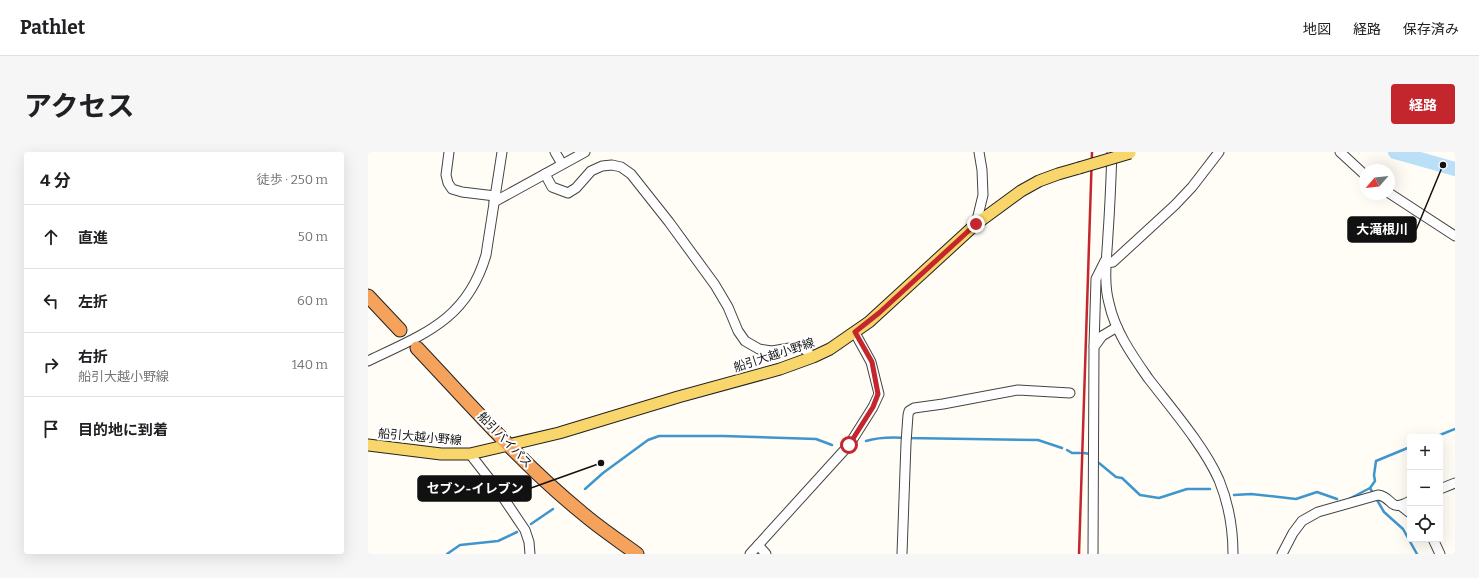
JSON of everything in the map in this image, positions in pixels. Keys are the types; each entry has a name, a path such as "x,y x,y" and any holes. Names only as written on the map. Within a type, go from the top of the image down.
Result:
{"highway":[{"path":"368,296 400,330"},
{"name":"船引バイパス","path":"417,348 509,446 581,512 637,554"}],"main road":[{"name":"船引大越小野線","path":"368,445 441,454 470,454 559,434 678,397 780,369 813,357 830,349 874,317 976,224 1021,190 1045,178 1132,153"}],"street":[{"path":"450,152 446,176 448,184 452,189 494,199 585,152"},
{"path":"368,361 440,324 465,300 482,270 486,255 502,152"},
{"path":"555,152 562,164"},
{"path":"976,224 983,195 982,170 979,152"},
{"path":"1112,152 1105,276 1108,303 1117,327 1132,355 1194,440 1219,481 1233,539 1233,554"},
{"path":"1106,260 1113,262 1175,205 1192,187 1220,152"},
{"path":"1340,152 1359,169"},
{"path":"545,174 552,187 568,193 576,188 592,171 602,166 612,165 621,167 631,174 715,285 728,307 738,331 745,341 759,349 772,351 801,346 813,357"},
{"path":"1395,197 1455,236"},
{"path":"1093,554 1094,347 1096,279 1106,260"},
{"path":"1094,347 1102,336 1117,327"},
{"path":"750,554 849,445 873,407 878,394 872,362 855,332"},
{"path":"902,554 906,436 909,411 914,408 1018,390 1070,393"},
{"path":"470,454 498,490 525,530 529,542 530,554"},
{"path":"1443,488 1455,483"},
{"path":"1282,554 1293,533 1302,521 1318,512 1378,495 1383,496 1393,505 1401,506 1407,511"},
{"path":"1401,506 1407,503"},
{"path":"1434,542 1440,554"},
{"path":"758,545 766,554"}],"waterway":[{"path":"1395,152 1455,169"},
{"path":"1442,434 1455,429"},
{"path":"585,489 603,473 648,440 659,436 723,436 816,439 832,445"},
{"path":"866,441 891,437 1038,440 1062,448"},
{"path":"1347,500 1370,488 1375,481 1374,475 1376,461 1407,448"},
{"path":"1067,450 1072,453 1080,453"},
{"path":"1084,453 1090,454"},
{"path":"1099,463 1116,477 1122,478 1140,495 1159,498 1187,489 1210,489"},
{"path":"1370,488 1384,512 1403,529 1417,554"},
{"path":"1234,495 1251,494 1296,499 1317,492 1337,499"},
{"path":"531,524 553,509"},
{"path":"447,554 460,545 498,541 517,532"}],"railway":[{"path":"1079,554 1092,152"}],"place":[{"name":"大滝根川","path":"1443,165"},
{"name":"セブン-イレブン","path":"601,463"}],"route":[{"path":"849,445 864,423 878,394 872,362 855,332 869,322 976,224"}]}
